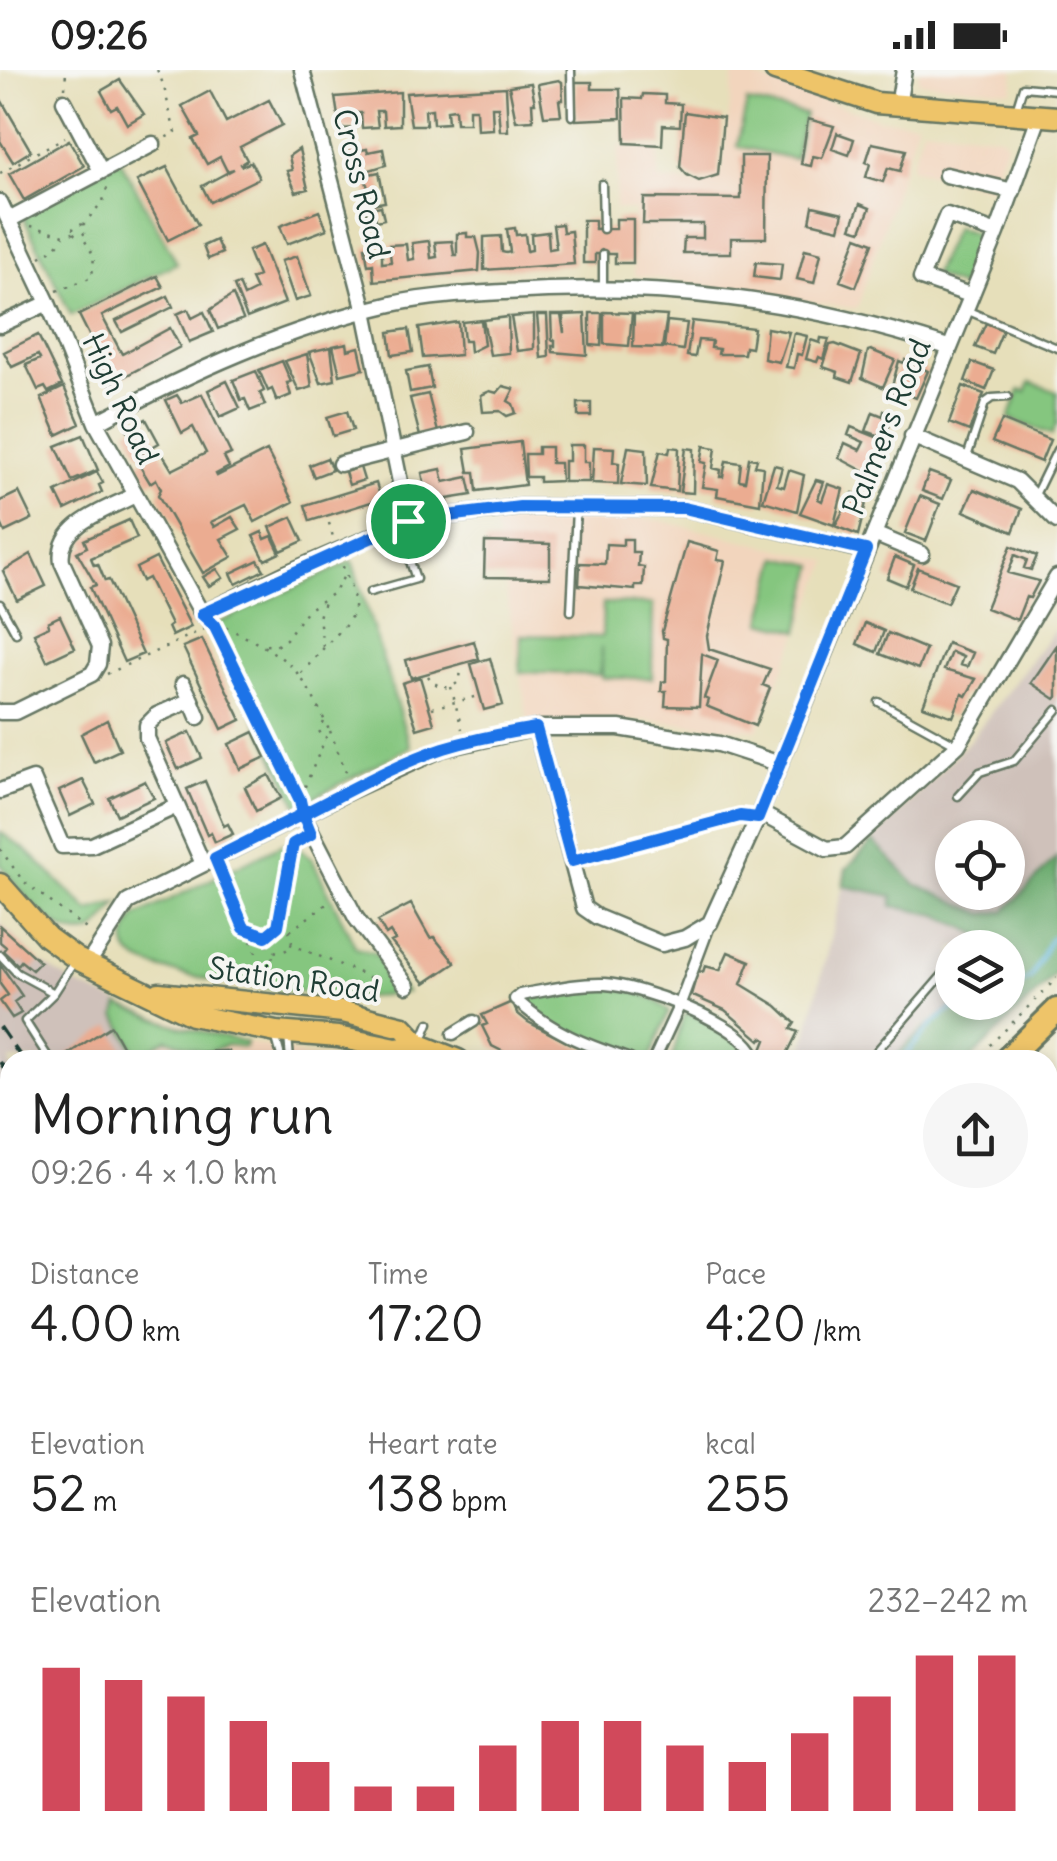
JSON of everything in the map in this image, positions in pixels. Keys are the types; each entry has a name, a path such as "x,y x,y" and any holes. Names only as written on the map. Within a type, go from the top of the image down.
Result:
{"highway":[{"path":"1016,1050 1057,1010"}],"main road":[{"path":"776,70 852,98 898,106 1048,117"},
{"name":"Station Road","path":"0,884 47,936 82,962 192,1015 396,1049 420,1046"},
{"name":"Station Road","path":"152,993 270,999 343,1012 402,1027 420,1046 431,1050"},
{"path":"270,999 269,1019 288,1021 282,1033"}],"street":[{"name":"Cross Road","path":"302,70 365,312 403,523"},
{"path":"898,106 904,70"},
{"path":"64,101 104,176"},
{"name":"Palmers Road","path":"710,923 759,815 1013,191 1048,117"},
{"path":"9,220 104,176 153,144"},
{"path":"946,175 1013,191"},
{"name":"High Road","path":"0,202 50,298 96,422 208,619"},
{"path":"967,302 921,278 947,215 997,233"},
{"path":"96,422 194,371 296,332 396,303 473,294 603,288 686,291 778,303 862,320 948,346"},
{"path":"0,326 50,298"},
{"path":"340,464 468,432"},
{"path":"912,436 1017,481 1057,520"},
{"path":"0,712 14,712 92,674 98,664 100,646 62,562 60,549 71,530 136,495"},
{"path":"208,619 338,550 403,523 520,507 684,508 866,550"},
{"path":"874,534 922,554"},
{"path":"759,815 827,850 846,847 958,745 1057,577"},
{"path":"183,684 198,717"},
{"path":"191,700 157,715 148,725 147,738 177,806 209,861"},
{"path":"536,728 584,908 662,944 685,938 710,923"},
{"path":"82,962 128,902 413,760 466,742 536,728 619,728 719,744 780,764"},
{"path":"0,791 32,779 62,846 92,845 177,806"},
{"path":"303,814 341,894 366,934 407,986"},
{"path":"659,1050 680,1006 710,923"},
{"path":"600,1050 543,1024 515,999 578,984 611,984 716,1022 745,1040 752,1050"},
{"path":"453,1034 474,1021"}],"lane":[{"path":"571,70 572,116"},
{"path":"1014,116 1023,87 1057,90"},
{"path":"602,184 602,230"},
{"path":"603,254 603,288"},
{"path":"967,302 1057,348"},
{"path":"967,458 986,404 992,398 1008,397"},
{"path":"1035,495 1057,450"},
{"path":"571,612 576,507"},
{"path":"370,592 416,579 403,523"},
{"path":"0,604 16,634"},
{"path":"879,702 958,745"},
{"path":"958,796 980,772 1014,761 1057,710"},
{"path":"572,861 740,816 759,815"},
{"path":"0,954 17,974 54,992"},
{"path":"44,1050 25,1021 82,962"},
{"path":"878,1050 935,984"},
{"path":"420,1046 428,1024"},
{"path":"282,1033 282,1050"},
{"path":"282,1033 287,1050"}],"path":[{"path":"64,101 66,70"},
{"path":"153,144 176,132 166,107 168,93 157,70"},
{"path":"0,172 70,133"},
{"path":"73,233 73,227 83,226 103,201 104,176"},
{"path":"30,226 82,236 94,256 96,269 92,277 50,298"},
{"path":"82,236 83,226"},
{"path":"39,258 54,249 64,235"},
{"path":"300,674 352,622 355,610 338,550"},
{"path":"262,645 276,646 286,639 295,622 335,592 345,573"},
{"path":"323,648 318,617 324,600"},
{"path":"208,619 284,657 300,674 314,693 352,790"},
{"path":"92,674 111,674 208,619"},
{"path":"208,619 300,800 329,730"},
{"path":"428,676 439,686 450,686 460,680 461,666"},
{"path":"450,686 466,742"},
{"path":"432,708 478,696"},
{"path":"325,740 319,731 326,722"},
{"path":"266,936 278,926 293,844 311,834"},
{"path":"0,850 22,881 91,933"},
{"path":"209,861 244,928 270,999"},
{"path":"289,932 341,894"},
{"path":"278,926 289,932"},
{"path":"244,928 266,936"},
{"path":"266,936 274,951 284,951 290,944 289,932"},
{"path":"290,944 388,984"},
{"path":"266,981 274,951"},
{"path":"985,1050 1057,978"}],"shaded area":[{"path":"919,70 1014,70 1012,91 918,82"},
{"path":"734,71 880,119 918,122 857,309 634,275 634,210 615,209 619,147 659,149 658,179 698,185 722,172"},
{"path":"923,127 1001,136 1007,142 989,188 910,168"},
{"path":"557,507 662,521 829,561 758,730 640,720 588,727 528,721 493,514"},
{"path":"1057,627 1057,857 1025,890 1025,820 935,820 935,893 915,884 873,841 970,740"},
{"path":"843,886 893,896 892,906 938,915 968,930 935,930 935,1018 900,1050 803,1050"},
{"path":"975,910 1006,910 1005,911 984,914"},
{"path":"0,923 40,962 75,984 120,1003 116,1016 135,1050 0,1050"},
{"path":"120,1003 279,1050 135,1050 116,1016"}],"green space":[{"path":"747,102 805,114 795,159 737,146"},
{"path":"120,160 177,263 71,315 20,210"},
{"path":"955,227 983,236 961,287 933,275"},
{"path":"1030,382 1057,392 1057,423 1052,435 1009,418 1020,390 1026,392"},
{"path":"778,557 815,565 799,631 762,622"},
{"path":"352,561 410,747 298,806 211,626"},
{"path":"603,603 653,604 652,678 602,678 602,647 600,675 520,672 521,635 602,637"},
{"path":"0,832 26,850 89,911 118,903 91,932 79,934 52,922 0,864"},
{"path":"873,841 915,884 935,893 935,910 975,910 984,914 1025,910 1025,890 1057,857 1057,973 1025,1005 1025,930 970,930 938,915 892,906 893,896 843,886 846,869"},
{"path":"293,843 312,859 356,948 375,953 406,992 347,996 240,985 168,970 142,962 129,952 126,938 135,917 281,845"},
{"path":"588,985 642,994 669,1012 653,1050 607,1050 563,1035 519,997"},
{"path":"119,1005 178,1026 246,1042 245,1047 227,1045 198,1050 167,1039 149,1050 135,1050 116,1016"},
{"path":"688,1013 730,1032 749,1046 748,1050 674,1050 683,1016"},
{"path":"936,1020 1010,1020 980,1050 902,1050"}],"building":[{"path":"120,80 144,114 127,124 117,106 111,109 101,91"},
{"path":"559,80 561,115 544,116 538,84"},
{"path":"575,82 592,82 592,89 620,89 621,118 576,120"},
{"path":"531,83 533,120 516,121 509,86"},
{"path":"506,87 508,131 500,131 498,107 492,107 493,129 477,130 476,109 469,109 469,123 456,123 455,109 447,110 448,123 433,124 432,109 425,110 426,125 411,125 406,93"},
{"path":"210,91 226,122 269,100 282,125 240,147 247,160 242,166 251,162 259,178 210,202 202,186 234,169 227,171 220,157 207,164 193,139 199,136 182,106"},
{"path":"400,92 400,125 384,126 383,111 376,111 378,127 362,128 361,113 355,113 356,128 340,129 335,97"},
{"path":"643,94 665,95 665,103 681,104 680,126 663,125 662,145 625,143 624,98 642,99"},
{"path":"0,98 31,151 13,162 0,141"},
{"path":"685,112 723,118 718,175 699,181 680,167"},
{"path":"808,119 834,126 822,158 813,156 811,166 801,164"},
{"path":"837,133 854,139 849,155 832,149"},
{"path":"69,140 84,166 24,200 9,174"},
{"path":"872,143 906,150 900,171 888,168 883,182 866,177"},
{"path":"299,149 308,189 296,192 287,171 292,170 289,156"},
{"path":"383,149 386,165 354,175 349,152"},
{"path":"741,156 767,156 766,238 731,238 731,253 683,253 684,238 703,238 703,224 643,224 644,198 741,199"},
{"path":"167,167 198,225 168,240 137,181"},
{"path":"379,172 385,202 371,204 365,175"},
{"path":"860,204 870,208 861,231 851,228"},
{"path":"381,206 384,219 376,221 375,214 367,216 366,209"},
{"path":"813,206 843,213 839,229 810,222"},
{"path":"319,211 327,229 287,244 280,226"},
{"path":"616,219 633,219 633,263 615,263 615,254 595,254 595,263 583,263 583,220 595,220 595,229 616,229"},
{"path":"562,224 563,232 571,231 574,264 484,270 484,237 501,236 502,252 506,253 510,252 507,229 515,228 516,235 525,234 527,251 532,250 531,234 548,232 549,249 556,248 553,225"},
{"path":"467,233 467,237 476,237 479,271 374,281 373,264 368,265 365,247 382,247 382,263 391,262 389,245 406,244 408,260 414,259 412,243 429,241 431,258 437,257 435,242 452,241 457,255 457,234"},
{"path":"857,237 873,243 856,287 840,281"},
{"path":"216,240 222,253 208,259 203,246"},
{"path":"262,245 285,303 247,318 234,286 239,284 244,296 256,290 251,279 258,276 248,251"},
{"path":"805,249 821,253 814,283 797,279"},
{"path":"297,256 311,296 295,301 281,261"},
{"path":"756,262 782,264 780,280 754,277"},
{"path":"157,276 163,287 102,316 122,354 170,328 180,347 110,384 79,315"},
{"path":"233,295 243,319 218,329 210,310"},
{"path":"168,296 173,307 122,332 116,321"},
{"path":"188,309 192,318 204,312 213,332 189,342 177,314"},
{"path":"604,312 632,313 629,346 604,344"},
{"path":"590,313 602,313 601,346 590,345"},
{"path":"585,314 587,355 553,352 551,315 561,315 564,333 563,315"},
{"path":"634,314 667,316 662,348 633,347"},
{"path":"534,315 534,349 517,351 511,317"},
{"path":"537,315 547,315 549,357 541,358"},
{"path":"508,317 509,353 490,355 483,320"},
{"path":"481,320 484,345 470,352 462,322"},
{"path":"667,321 687,323 683,350 664,347"},
{"path":"692,321 754,328 751,348 745,347 744,354 718,354 719,349 711,348 712,341 698,340 695,357 687,356"},
{"path":"458,322 460,355 423,358 419,328"},
{"path":"986,323 1003,330 993,354 975,347"},
{"path":"767,328 789,332 779,362 764,359"},
{"path":"409,329 413,352 392,355 389,332"},
{"path":"794,333 807,336 794,368 786,367"},
{"path":"38,335 62,385 48,392 45,387 38,390 26,365 40,359 38,355 12,367 4,352"},
{"path":"821,338 829,339 823,359 806,359 811,340 820,343"},
{"path":"347,343 348,350 359,347 364,369 340,375 333,346"},
{"path":"830,345 861,354 852,382 823,367"},
{"path":"331,347 335,380 321,383 309,352"},
{"path":"871,350 895,360 883,387 862,378"},
{"path":"307,354 312,387 299,391 285,361"},
{"path":"282,361 291,382 287,383 291,395 277,401 259,370"},
{"path":"899,361 928,371 916,398 898,391 897,395 890,393"},
{"path":"972,362 994,370 986,390 965,381"},
{"path":"428,367 432,388 410,392 406,371"},
{"path":"256,371 265,405 250,411 233,380"},
{"path":"227,381 240,408 220,417 208,390"},
{"path":"503,386 514,389 508,401 516,413 507,416 500,411 483,412 481,395 497,393"},
{"path":"963,386 984,394 969,431 949,423"},
{"path":"64,387 80,424 57,435 41,398"},
{"path":"202,394 231,454 224,457 229,467 217,476 267,451 293,502 255,522 246,505 211,522 214,527 232,517 240,529 221,539 232,557 203,573 158,495 161,489 156,479 150,483 138,463 160,450 172,470 206,453 193,427 182,433 166,400 177,395 182,403"},
{"path":"428,394 438,432 420,436 410,398"},
{"path":"578,403 591,403 591,416 578,416"},
{"path":"347,411 353,430 333,436 327,417"},
{"path":"884,411 893,415 885,438 866,431 873,412 883,416"},
{"path":"146,419 159,443 140,454 127,429"},
{"path":"1002,420 1050,440 1041,462 992,442"},
{"path":"851,427 884,440 871,475 839,458 845,443 860,450 864,442 848,435"},
{"path":"83,435 98,470 72,481 56,446"},
{"path":"520,442 525,485 477,491 475,472 469,472 465,449"},
{"path":"569,445 584,445 589,482 564,482"},
{"path":"704,446 716,448 713,468 721,470 720,477 726,461 741,463 739,480 745,481 749,458 757,459 755,466 763,467 760,504 717,496 718,489 702,487"},
{"path":"538,447 551,447 551,463 560,463 561,481 539,482 539,477 526,477 525,454 538,454"},
{"path":"594,447 614,448 613,462 619,463 618,484 592,483"},
{"path":"628,447 646,449 647,486 621,484"},
{"path":"670,447 679,448 677,491 651,488 660,451 669,453"},
{"path":"686,448 694,449 693,493 680,492"},
{"path":"327,458 332,470 314,477 309,465"},
{"path":"774,465 782,467 777,485 784,487 789,470 804,475 797,511 763,501"},
{"path":"360,467 364,480 349,485 345,472"},
{"path":"441,469 444,482 468,477 472,495 429,506 422,473"},
{"path":"97,472 103,483 99,485 102,492 65,510 56,492"},
{"path":"929,472 951,480 943,499 922,491"},
{"path":"816,480 824,482 818,499 822,501 828,484 843,489 834,525 800,513"},
{"path":"376,483 381,499 310,521 305,505"},
{"path":"974,489 1022,509 1013,532 964,511"},
{"path":"19,492 32,519 5,532 0,521 0,501"},
{"path":"853,493 867,499 858,535 835,526"},
{"path":"920,496 940,504 926,541 905,533"},
{"path":"292,517 303,541 281,551 270,527"},
{"path":"129,520 137,538 91,558 105,581 109,580 143,654 124,662 90,587 96,585 77,552 87,547 84,540"},
{"path":"262,532 265,539 272,536 280,553 265,560 253,536"},
{"path":"623,539 632,539 632,552 639,552 638,566 644,567 643,586 635,586 635,590 579,585 580,563 605,564 606,544 623,545"},
{"path":"485,542 550,544 550,578 484,577"},
{"path":"687,542 719,551 717,560 725,561 707,636 709,649 770,669 763,685 770,688 755,726 706,706 708,700 704,698 718,660 702,654 699,707 665,706 666,691 661,691 662,682 666,681 667,639 662,631"},
{"path":"1011,546 1037,556 1031,570 1024,568 1027,560 1015,555 1008,573 1039,581 1030,598 1026,597 1017,620 986,608"},
{"path":"31,554 46,586 17,600 3,571"},
{"path":"895,557 914,565 906,586 887,578"},
{"path":"156,558 191,627 172,636 168,627 171,625 148,578 142,581 136,568"},
{"path":"258,560 264,570 236,584 231,573"},
{"path":"918,568 956,583 947,603 910,588"},
{"path":"217,569 223,578 209,586 203,577"},
{"path":"60,616 75,648 47,661 34,633"},
{"path":"865,623 884,631 876,652 857,644"},
{"path":"888,633 926,649 918,669 880,654"},
{"path":"202,639 241,720 222,729 183,647"},
{"path":"474,641 479,659 411,678 406,660"},
{"path":"947,643 973,653 967,667 960,665 963,657 951,652 944,670 976,679 966,696 962,694 953,717 923,706"},
{"path":"1057,645 1057,697 1055,699 1031,683"},
{"path":"490,658 503,705 484,710 471,664"},
{"path":"420,677 434,724 417,729 402,683"},
{"path":"107,720 120,750 94,762 81,734"},
{"path":"190,732 202,758 178,769 166,743"},
{"path":"254,732 266,757 240,769 229,744"},
{"path":"269,775 281,798 256,811 245,787"},
{"path":"83,780 95,804 70,816 59,791"},
{"path":"145,781 154,798 117,815 109,798"},
{"path":"205,781 224,826 228,824 233,834 215,842 211,833 207,835 187,789"},
{"path":"411,904 430,938 434,937 455,963 425,983 378,921"},
{"path":"0,926 40,962 32,970 21,961 18,965 3,951 6,947 0,942"},
{"path":"728,952 750,961 741,984 777,1006 795,1023 791,1029 798,1032 789,1050 762,1050 766,1040 760,1040 725,1010 691,995 698,971 703,972 705,966 720,970"},
{"path":"0,964 22,996 14,1002 21,1013 12,1018 0,1001 8,995 0,984"},
{"path":"512,1002 528,1022 591,1050 500,1050 492,1046 482,1026 487,1024 482,1015"},
{"path":"111,1026 124,1050 74,1050"}],"waterway":[{"path":"1025,981 1031,978 1050,939 1057,934"},
{"path":"910,1050 938,1020"}],"railway":[{"path":"0,1027 16,1050"}],"route":[{"path":"408,521 202,614 214,625 300,800 303,814 215,858 244,928 266,936 278,926 293,844 311,834 303,814 413,760 512,732 536,728 572,861 740,816 758,818 866,550 684,508 520,507 408,521"}]}
